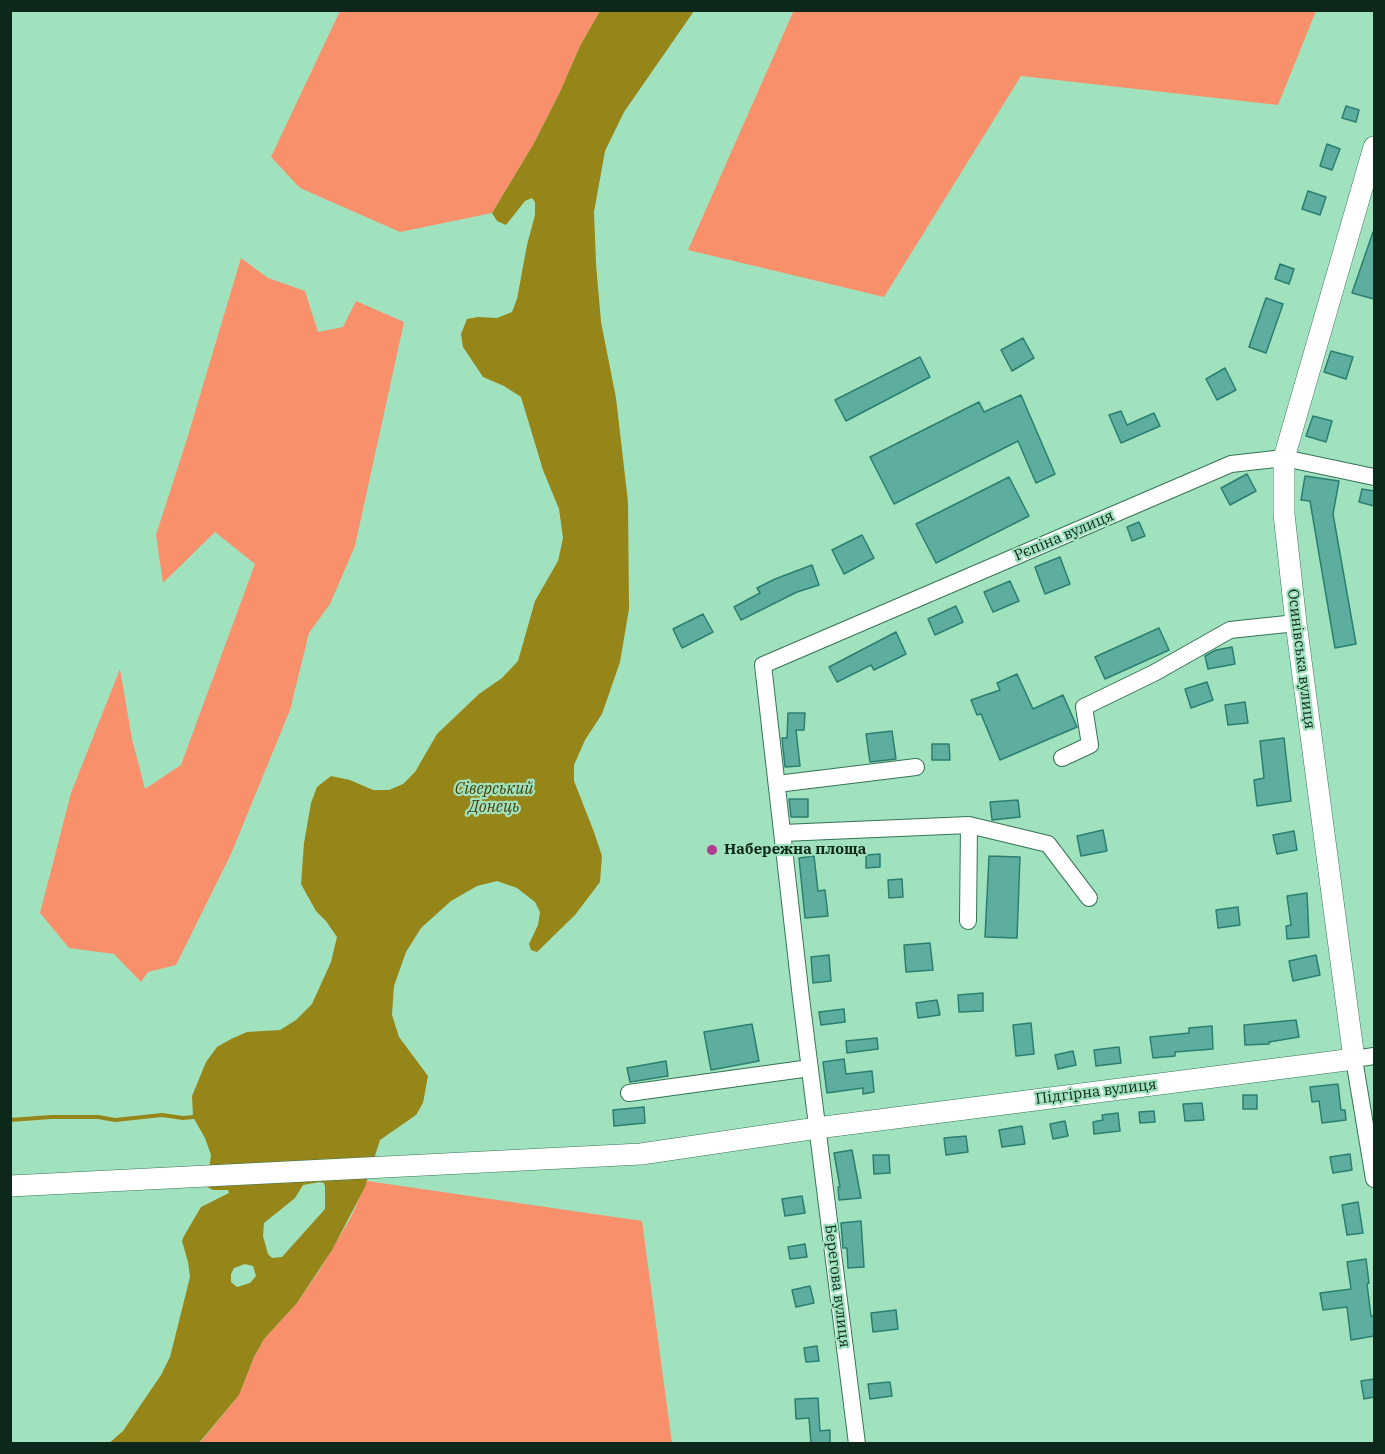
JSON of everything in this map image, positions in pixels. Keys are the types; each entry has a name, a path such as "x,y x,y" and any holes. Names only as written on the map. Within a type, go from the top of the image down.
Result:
{"main road":[{"name":"Осинівська вулиця","path":"1364,1057 1296,622 1284,514 1284,458 1374,147"},
{"name":"Підгірна вулиця","path":"10,1186 641,1154 817,1128 1364,1057"}],"street":[{"name":"Рєпіна вулиця","path":"777,784 763,665 1231,465 1284,458 1374,477"},
{"path":"1062,758 1089,745 1084,707 1154,673 1230,630 1296,622"},
{"path":"817,1128 777,784 916,767"},
{"path":"783,833 969,825 1048,844 1089,897"},
{"path":"968,921 969,825"},
{"name":"Осинівська вулиця","path":"1364,1057 1374,1179"},
{"path":"629,1093 810,1068"},
{"name":"Берегова вулиця","path":"817,1128 857,1443"}],"shaded area":[{"path":"794,10 1316,11 1278,105 1021,76 884,297 688,250"},
{"path":"340,11 600,11 580,46 533,145 492,213 400,232 300,188 271,157"},
{"path":"241,258 268,278 305,291 318,332 343,327 356,301 404,322 355,546 330,604 309,633 290,710 231,854 176,965 148,972 141,982 114,954 69,948 40,913 71,793 120,669 132,739 145,789 181,765 255,564 215,532 163,583 156,535"},
{"path":"367,1181 642,1221 672,1443 199,1444 239,1395 264,1339 297,1303 319,1271 351,1217"}],"water":[{"name":"Сіверський Донець","path":"600,11 694,11 624,112 605,151 594,212 601,322 616,398 628,502 629,609 620,662 602,714 585,740 574,765 574,781 602,856 600,882 575,915 537,952 531,950 529,944 538,925 540,912 535,902 517,888 497,881 477,886 451,901 421,928 406,952 394,986 392,1015 399,1037 428,1076 423,1103 416,1115 380,1140 365,1187 332,1250 297,1303 264,1339 239,1395 199,1443 108,1444 123,1431 161,1375 170,1357 190,1277 182,1241 184,1236 201,1207 229,1193 228,1190 213,1190 207,1187 211,1155 205,1138 193,1117 192,1096 206,1062 217,1047 231,1039 247,1032 280,1030 296,1020 312,1004 331,962 337,937 316,911 301,884 304,843 311,803 317,787 331,776 350,780 373,790 389,790 403,784 415,772 437,734 479,694 502,678 518,661 535,601 558,561 563,538 559,509 543,470 521,397 504,386 483,377 463,347 461,334 467,319 497,318 512,312 517,299 535,215 535,202 532,198 525,201 506,225 497,221 492,213 533,145 580,46","holes":["324,1183 325,1187 325,1209 282,1257 272,1258 268,1254 263,1236 264,1223 295,1198 303,1185","245,1264 253,1266 256,1276 250,1283 237,1287 231,1282 231,1274 234,1268"]}],"building":[{"path":"1346,106 1359,110 1356,122 1342,118"},
{"path":"1327,144 1340,149 1332,170 1320,166"},
{"path":"1308,191 1326,197 1320,215 1302,209"},
{"path":"1374,232 1374,299 1352,293"},
{"path":"1280,264 1294,269 1289,284 1275,279"},
{"path":"1266,298 1283,304 1266,353 1249,347"},
{"path":"1023,338 1034,358 1012,371 1001,350"},
{"path":"1331,351 1353,357 1346,379 1324,372"},
{"path":"920,357 930,377 846,421 835,400"},
{"path":"1225,368 1236,390 1217,400 1206,379"},
{"path":"1021,395 1055,474 1036,483 1018,441 894,504 870,457 979,402 984,412"},
{"path":"1121,411 1127,425 1154,413 1160,426 1121,443 1109,415"},
{"path":"1313,416 1332,421 1326,442 1306,436"},
{"path":"1247,474 1256,491 1230,505 1221,488"},
{"path":"1305,476 1339,481 1333,514 1356,644 1335,648 1310,501 1301,500"},
{"path":"1009,477 1029,516 936,563 916,524"},
{"path":"1362,489 1374,491 1374,506 1359,502"},
{"path":"1139,522 1145,536 1132,541 1127,527"},
{"path":"862,535 874,558 844,574 832,550"},
{"path":"1060,557 1070,584 1045,594 1035,567"},
{"path":"812,565 819,585 797,592 741,620 734,607 760,593 757,588"},
{"path":"1010,581 1019,601 993,612 984,592"},
{"path":"956,606 963,622 935,635 928,619"},
{"path":"703,614 713,632 682,648 673,629"},
{"path":"1159,628 1169,650 1105,679 1095,657"},
{"path":"896,632 906,654 874,670 871,665 837,682 829,667"},
{"path":"1232,647 1235,664 1208,669 1205,656 1216,650"},
{"path":"1017,674 1033,709 1063,695 1077,727 1000,760 981,714 977,715 971,700 1000,690 997,683"},
{"path":"1207,682 1213,700 1191,708 1185,689"},
{"path":"1245,702 1248,723 1228,725 1225,705"},
{"path":"788,713 805,713 804,730 796,730 800,766 785,767 782,738 787,738"},
{"path":"892,731 896,759 870,762 866,734"},
{"path":"1284,738 1291,801 1257,806 1254,780 1264,778 1260,741"},
{"path":"932,744 949,744 950,760 932,760"},
{"path":"789,799 808,799 808,817 791,817"},
{"path":"1018,800 1020,817 992,820 990,802"},
{"path":"1103,830 1107,851 1081,856 1077,836"},
{"path":"1294,831 1297,850 1277,854 1273,835"},
{"path":"880,854 880,867 866,868 866,855"},
{"path":"814,856 818,891 825,890 828,916 805,918 799,858"},
{"path":"989,856 1020,857 1017,938 985,937"},
{"path":"902,879 903,897 889,898 888,880"},
{"path":"1307,893 1309,937 1287,939 1286,926 1291,925 1287,896"},
{"path":"1238,907 1240,925 1218,928 1216,910"},
{"path":"930,943 933,970 906,972 904,945"},
{"path":"829,955 831,981 813,983 811,957"},
{"path":"1316,955 1320,975 1293,981 1289,961"},
{"path":"983,993 983,1011 959,1012 958,995"},
{"path":"937,1000 940,1015 918,1018 916,1003"},
{"path":"844,1009 845,1022 821,1025 819,1012"},
{"path":"1296,1020 1299,1037 1269,1042 1269,1044 1245,1045 1244,1025"},
{"path":"1031,1023 1034,1054 1016,1056 1013,1025"},
{"path":"752,1024 759,1061 711,1070 704,1032"},
{"path":"1212,1026 1213,1049 1175,1052 1175,1056 1153,1058 1150,1037 1189,1033 1189,1028"},
{"path":"877,1038 878,1049 847,1053 846,1041"},
{"path":"1119,1047 1121,1063 1096,1066 1094,1050"},
{"path":"1073,1051 1076,1065 1058,1069 1055,1055"},
{"path":"844,1059 846,1074 872,1071 874,1092 863,1094 863,1088 827,1093 823,1062"},
{"path":"666,1061 668,1076 630,1082 627,1068"},
{"path":"1338,1084 1341,1110 1345,1110 1346,1120 1322,1123 1319,1101 1312,1102 1310,1087"},
{"path":"1243,1095 1257,1095 1257,1109 1243,1109"},
{"path":"1202,1103 1204,1120 1185,1121 1183,1104"},
{"path":"644,1107 645,1123 614,1126 613,1110"},
{"path":"1154,1111 1155,1122 1140,1123 1139,1112"},
{"path":"1118,1113 1120,1131 1094,1134 1093,1122 1103,1120 1102,1115"},
{"path":"1065,1121 1068,1136 1053,1139 1050,1124"},
{"path":"1022,1126 1025,1144 1002,1147 999,1130"},
{"path":"966,1136 968,1152 946,1155 944,1138"},
{"path":"852,1150 861,1198 839,1200 838,1187 840,1187 834,1153"},
{"path":"1350,1154 1352,1170 1333,1173 1330,1157"},
{"path":"873,1155 889,1155 890,1173 874,1174"},
{"path":"802,1196 805,1213 785,1216 782,1199"},
{"path":"1358,1202 1363,1233 1347,1235 1342,1205"},
{"path":"861,1221 864,1267 848,1268 847,1248 843,1248 841,1223"},
{"path":"805,1244 807,1257 790,1259 788,1247"},
{"path":"1366,1259 1371,1316 1374,1316 1374,1336 1351,1340 1347,1307 1323,1310 1320,1293 1351,1289 1347,1262"},
{"path":"810,1286 814,1303 796,1307 792,1290"},
{"path":"896,1310 898,1329 873,1332 871,1313"},
{"path":"817,1346 819,1361 806,1362 804,1348"},
{"path":"1374,1379 1374,1397 1364,1399 1361,1381"},
{"path":"890,1382 892,1396 870,1399 868,1384"},
{"path":"818,1398 820,1431 830,1430 830,1443 811,1443 809,1418 796,1419 795,1399"}],"waterway":[{"path":"10,1120 51,1117 98,1117 115,1120 162,1115 193,1117"}],"place":[{"name":"Набережна площа","path":"712,850"}]}
